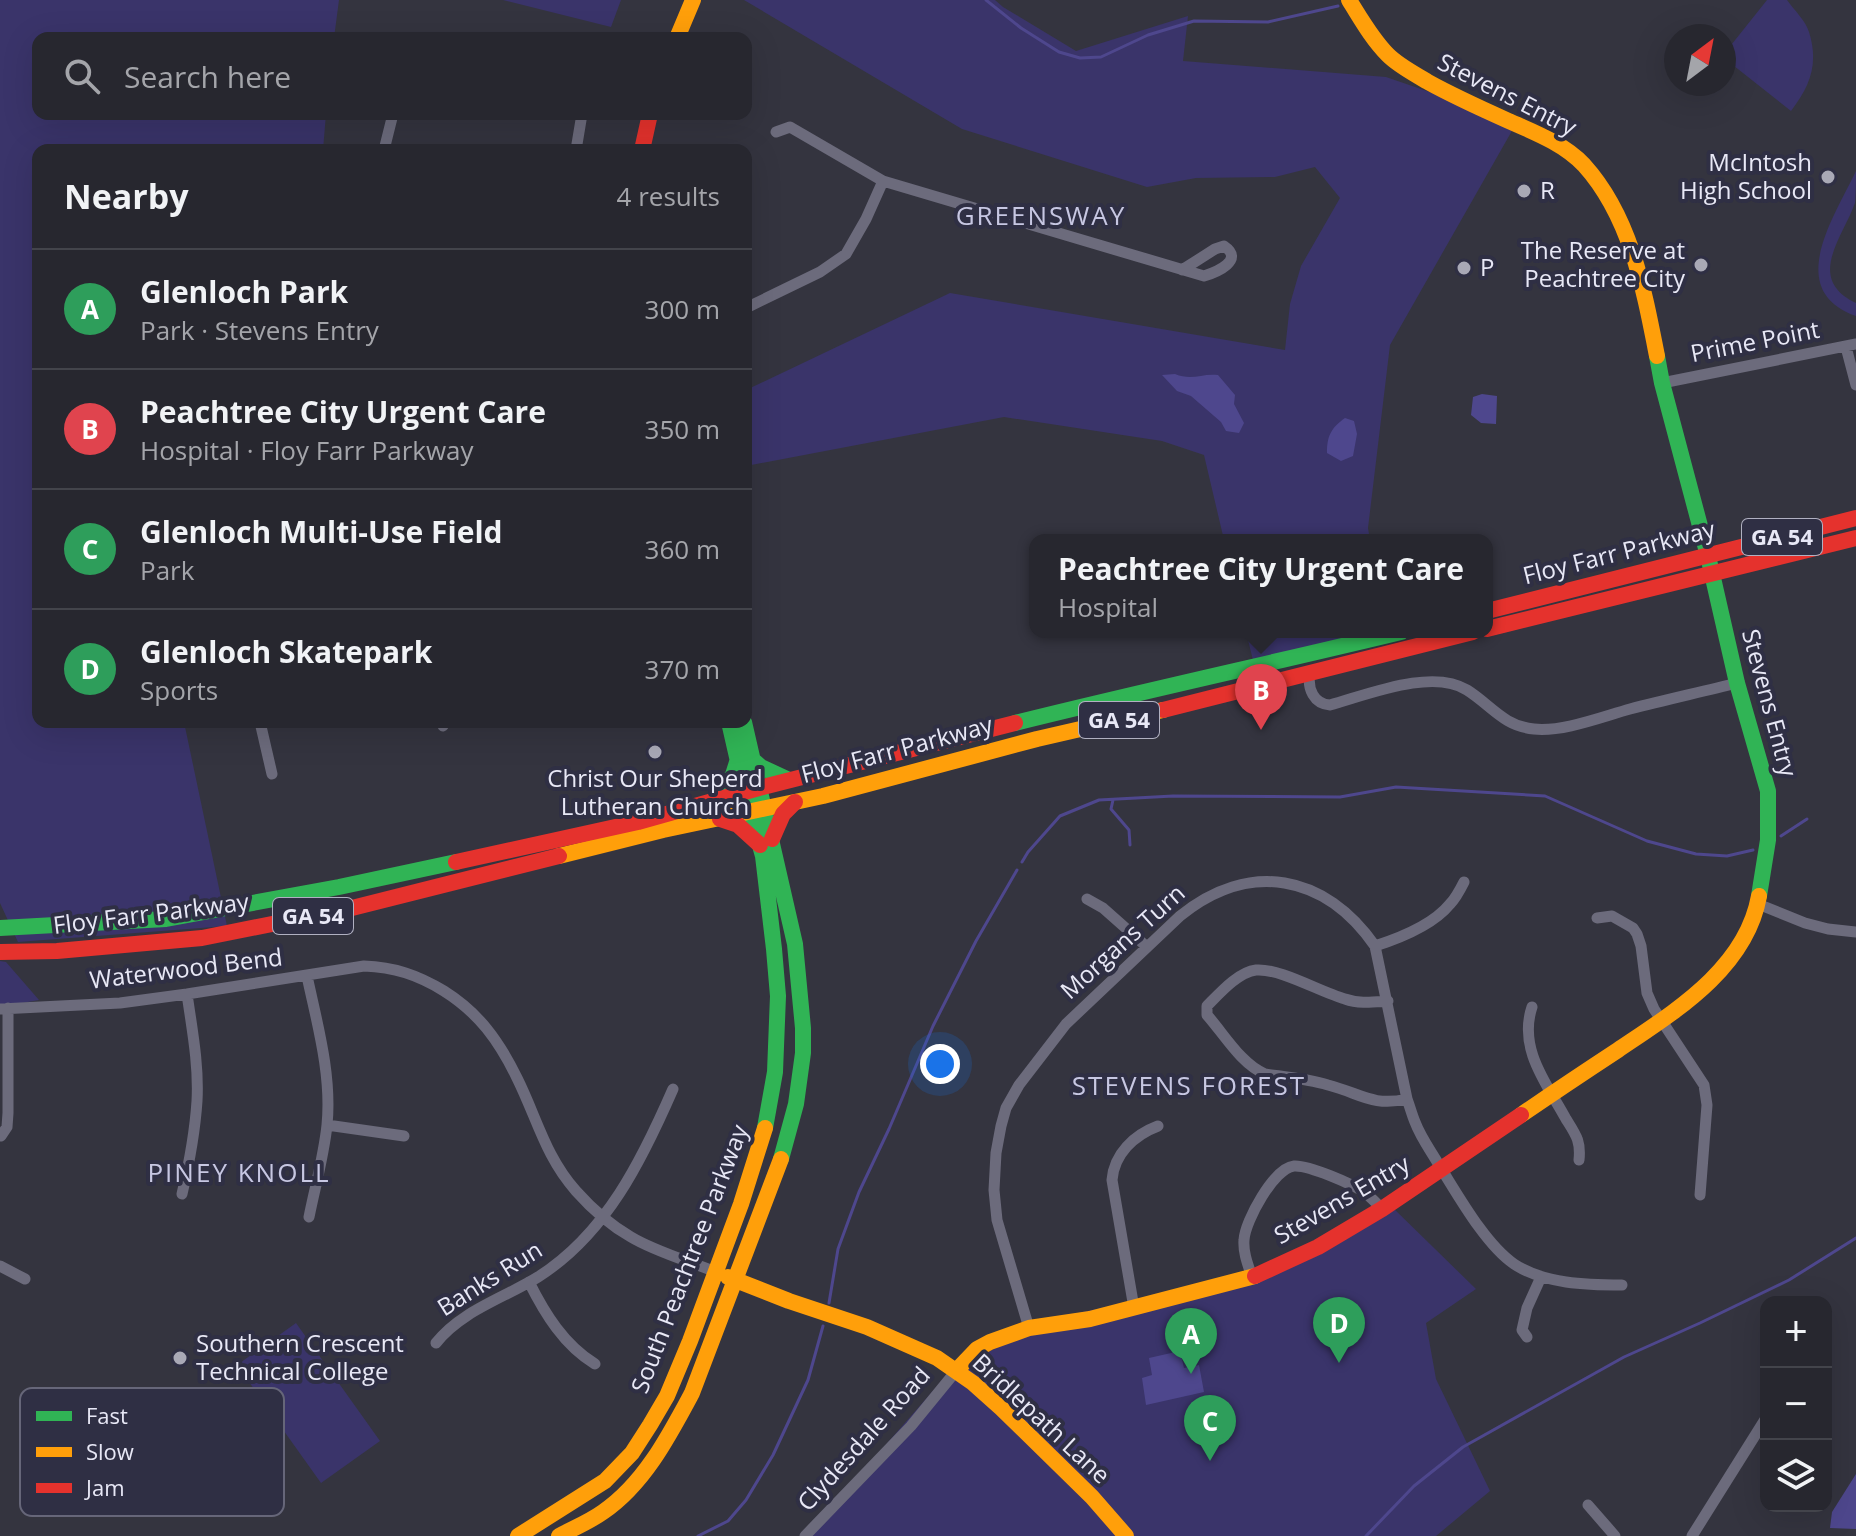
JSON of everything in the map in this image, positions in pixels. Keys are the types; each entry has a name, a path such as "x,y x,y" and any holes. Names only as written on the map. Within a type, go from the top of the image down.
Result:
{"main road":[{"path":"680,32 693,0"},
{"name":"Stevens Entry","path":"956,1371 977,1349 1029,1328 1090,1319 1252,1277 1318,1247 1382,1209 1663,1021 1720,971 1744,939 1758,904 1768,840 1768,791 1737,683 1708,556 1662,383 1635,256 1613,207 1585,166 1550,139 1463,100 1390,57 1366,28 1349,0"},
{"path":"643,144 648,120"},
{"name":"Floy Farr Parkway","path":"1493,610 1856,518"},
{"name":"Floy Farr Parkway","path":"1493,628 1856,538"},
{"name":"Floy Farr Parkway","path":"0,928 166,919 339,887 638,822 789,780 1134,693 1377,638"},
{"name":"Floy Farr Parkway","path":"0,952 57,951 202,938 352,908 663,830 795,802 1449,638"},
{"path":"1142,715 1141,707 1146,703 1196,688 1206,678"},
{"path":"1037,739 1048,729 1116,712 1134,693"},
{"path":"732,728 746,760 789,780"},
{"path":"715,800 746,760 744,728"},
{"name":"South Peachtree Parkway","path":"559,1536 605,1511 644,1472 692,1393 778,1170 796,1104 803,1028 795,944 746,760"},
{"path":"718,818 738,825 766,842 786,809 795,802"},
{"name":"South Peachtree Parkway","path":"518,1536 605,1481 632,1453 667,1396 741,1204 766,1124 775,1072 778,996 763,856 766,842"},
{"name":"Bridlepath Lane","path":"716,1272 906,1343 937,1358 973,1383 1001,1408 1092,1497 1126,1536"}],"street":[{"path":"386,144 392,120"},
{"path":"577,144 581,120"},
{"path":"776,132 790,127 883,181 1182,270"},
{"path":"752,305 820,272 846,254 883,181"},
{"name":"Prime Point","path":"1662,383 1851,345"},
{"path":"1851,345 1856,385"},
{"path":"1310,673 1310,688 1322,704 1330,705 1405,685 1448,682 1465,688 1512,724 1536,729 1577,724 1737,683"},
{"path":"261,728 272,774"},
{"name":"Morgans Turn","path":"1029,1328 997,1220 994,1190 996,1153 1006,1108 1019,1085 1066,1024 1147,947 1205,897 1245,882 1296,885 1347,912 1363,928 1375,946 1414,1121 1476,1222 1498,1250 1514,1265 1541,1277"},
{"path":"1375,946 1441,913 1464,882"},
{"path":"1087,899 1103,908 1147,947"},
{"path":"1758,904 1805,923 1856,932"},
{"path":"1597,918 1612,916 1633,928 1637,934 1647,993 1654,1009 1704,1085 1706,1120 1700,1195"},
{"name":"Waterwood Bend","path":"4,1008 120,1003 364,966 390,968 428,981 472,1011 499,1044 518,1079 553,1161 602,1218 634,1239 716,1272"},
{"path":"1388,1001 1345,1000 1283,975 1255,970 1243,974 1215,998 1207,1006 1207,1015 1257,1071 1328,1084 1378,1102 1407,1099"},
{"path":"307,976 323,1058 327,1125 309,1217"},
{"path":"182,1194 197,1102 196,1062 187,994"},
{"path":"1532,1007 1528,1019 1530,1049 1540,1073 1581,1144 1579,1160"},
{"path":"1,1136 7,1127 8,1113 4,1008"},
{"name":"Banks Run","path":"436,1343 456,1323 564,1259 602,1218 632,1176 673,1089"},
{"path":"327,1125 404,1136"},
{"path":"1134,1308 1112,1180 1113,1169 1132,1141 1158,1126"},
{"path":"1252,1277 1244,1249 1245,1230 1273,1181 1286,1168 1298,1166 1348,1183 1366,1193 1382,1209"},
{"path":"0,1266 25,1279"},
{"path":"1527,1337 1522,1330 1524,1319 1541,1277 1622,1285"},
{"path":"529,1282 552,1323 570,1345 595,1364"},
{"name":"Clydesdale Road","path":"805,1536 911,1426 956,1371"},
{"path":"1692,1536 1760,1428"},
{"path":"1588,1505 1615,1536"}],"shaded area":[{"path":"0,0 339,0 335,32 32,32 32,120 326,120 324,144 32,144 32,728 185,728 227,926 18,942 0,903"},
{"path":"503,0 621,0 611,27"},
{"path":"744,0 995,0 1076,51 1188,16 1183,61 1386,77 1517,122 1390,345 1369,534 1223,534 1204,455 1162,441 1004,417 752,465 752,387 950,293 1285,350 1290,304 1301,266 1340,198 1315,167 1275,177 1196,178 1147,187 962,129"},
{"path":"1767,0 1787,0 1809,32 1813,54 1808,83 1791,111 1736,67 1736,39"},
{"path":"1856,171 1855,203 1837,243 1830,270 1833,282 1841,293 1856,303 1856,316 1834,304 1822,289 1818,271 1828,230"},
{"path":"1162,375 1187,377 1218,375 1235,395 1234,404 1244,423 1239,433 1226,431 1221,422 1191,396 1177,391"},
{"path":"1482,394 1497,396 1496,424 1481,423 1471,415 1473,397"},
{"path":"1345,418 1354,421 1357,434 1353,456 1341,461 1327,453 1327,447 1331,433"},
{"path":"1248,638 1355,638 1255,668"},
{"path":"0,961 6,962 39,1000 0,1007"},
{"path":"1390,1205 1476,1289 1426,1323 1436,1379 1490,1491 1436,1536 806,1536 953,1368 1068,1315 1242,1279"},
{"path":"296,1323 380,1441 321,1483 284,1431 284,1388 253,1388 237,1365"},
{"path":"1180,1351 1184,1368 1199,1365 1204,1392 1146,1405 1142,1378 1152,1375 1149,1358"},
{"path":"1856,1474 1856,1529 1830,1528 1832,1512"}],"waterway":[{"path":"986,0 1021,28 1059,52 1080,58 1101,57 1148,35 1194,21 1268,22 1338,6"},
{"path":"1022,862 1060,816 1099,800 1173,796 1340,797 1396,787 1545,796 1647,841 1696,854 1727,856 1753,850"},
{"path":"1113,800 1111,809 1129,830 1130,845"},
{"path":"1781,836 1807,819"},
{"path":"829,1303 838,1249 859,1192 933,1026 976,941 1017,870"},
{"path":"1366,1536 1414,1486 1463,1447 1624,1357 1789,1280 1856,1238"},
{"path":"698,1536 728,1521 746,1500 773,1455 808,1380 823,1326"}],"traffic: fast":[{"path":"1657,356 1737,683 1768,791 1768,840 1759,896"},
{"path":"1015,723 1375,638"},
{"path":"730,728 763,856 774,949 778,996 775,1072 765,1128"},
{"path":"745,728 795,944 803,1028 796,1104 781,1159"},
{"path":"715,800 733,775 738,759"},
{"path":"753,760 789,780"},
{"path":"0,928 166,919 456,862"}],"traffic: slow":[{"path":"680,32 693,0"},
{"path":"1349,0 1377,42 1402,66 1448,93 1549,140 1584,165 1600,185 1624,231 1641,280 1657,356"},
{"path":"559,856 823,796 1037,739 1163,710"},
{"path":"1521,1115 1662,1020 1705,986 1739,946 1752,922 1759,896"},
{"path":"518,1536 605,1481 632,1453 650,1425 667,1396 690,1341 741,1204 765,1128"},
{"path":"559,1536 618,1501 665,1442 692,1393 781,1159"},
{"path":"956,1371 977,1349 1029,1328 1090,1319 1255,1276"},
{"path":"728,1277 867,1327 937,1358 973,1383 1001,1408 1092,1497 1126,1536"}],"traffic: jam":[{"path":"643,144 649,120"},
{"path":"1493,609 1856,518"},
{"path":"1493,628 1856,538"},
{"path":"1163,710 1449,638"},
{"path":"456,862 638,822 1015,723"},
{"path":"772,839 783,814 795,802"},
{"path":"720,819 738,825 760,845"},
{"path":"0,952 57,951 202,938 352,908 559,856"},
{"path":"1255,1276 1318,1247 1382,1209 1521,1115"}],"place":[{"name":"McIntosh High School","path":"1828,177"},
{"name":"R","path":"1524,191"},
{"name":"The Reserve at Peachtree City","path":"1701,265"},
{"name":"P","path":"1464,268"},
{"name":"Peachtree City Urgent Care","path":"1261,730"},
{"name":"Christ Our Sheperd Lutheran Church","path":"655,752"},
{"name":"Southern Crescent Technical College","path":"180,1358"},
{"name":"Glenloch Skatepark","path":"1339,1363"},
{"name":"Glenloch Park","path":"1191,1374"},
{"name":"Glenloch Multi-Use Field","path":"1210,1461"}],"district":[{"name":"GREENSWAY","path":"1041,216"},
{"name":"STEVENS FOREST","path":"1189,1086"},
{"name":"PINEY KNOLL","path":"239,1173"}]}
